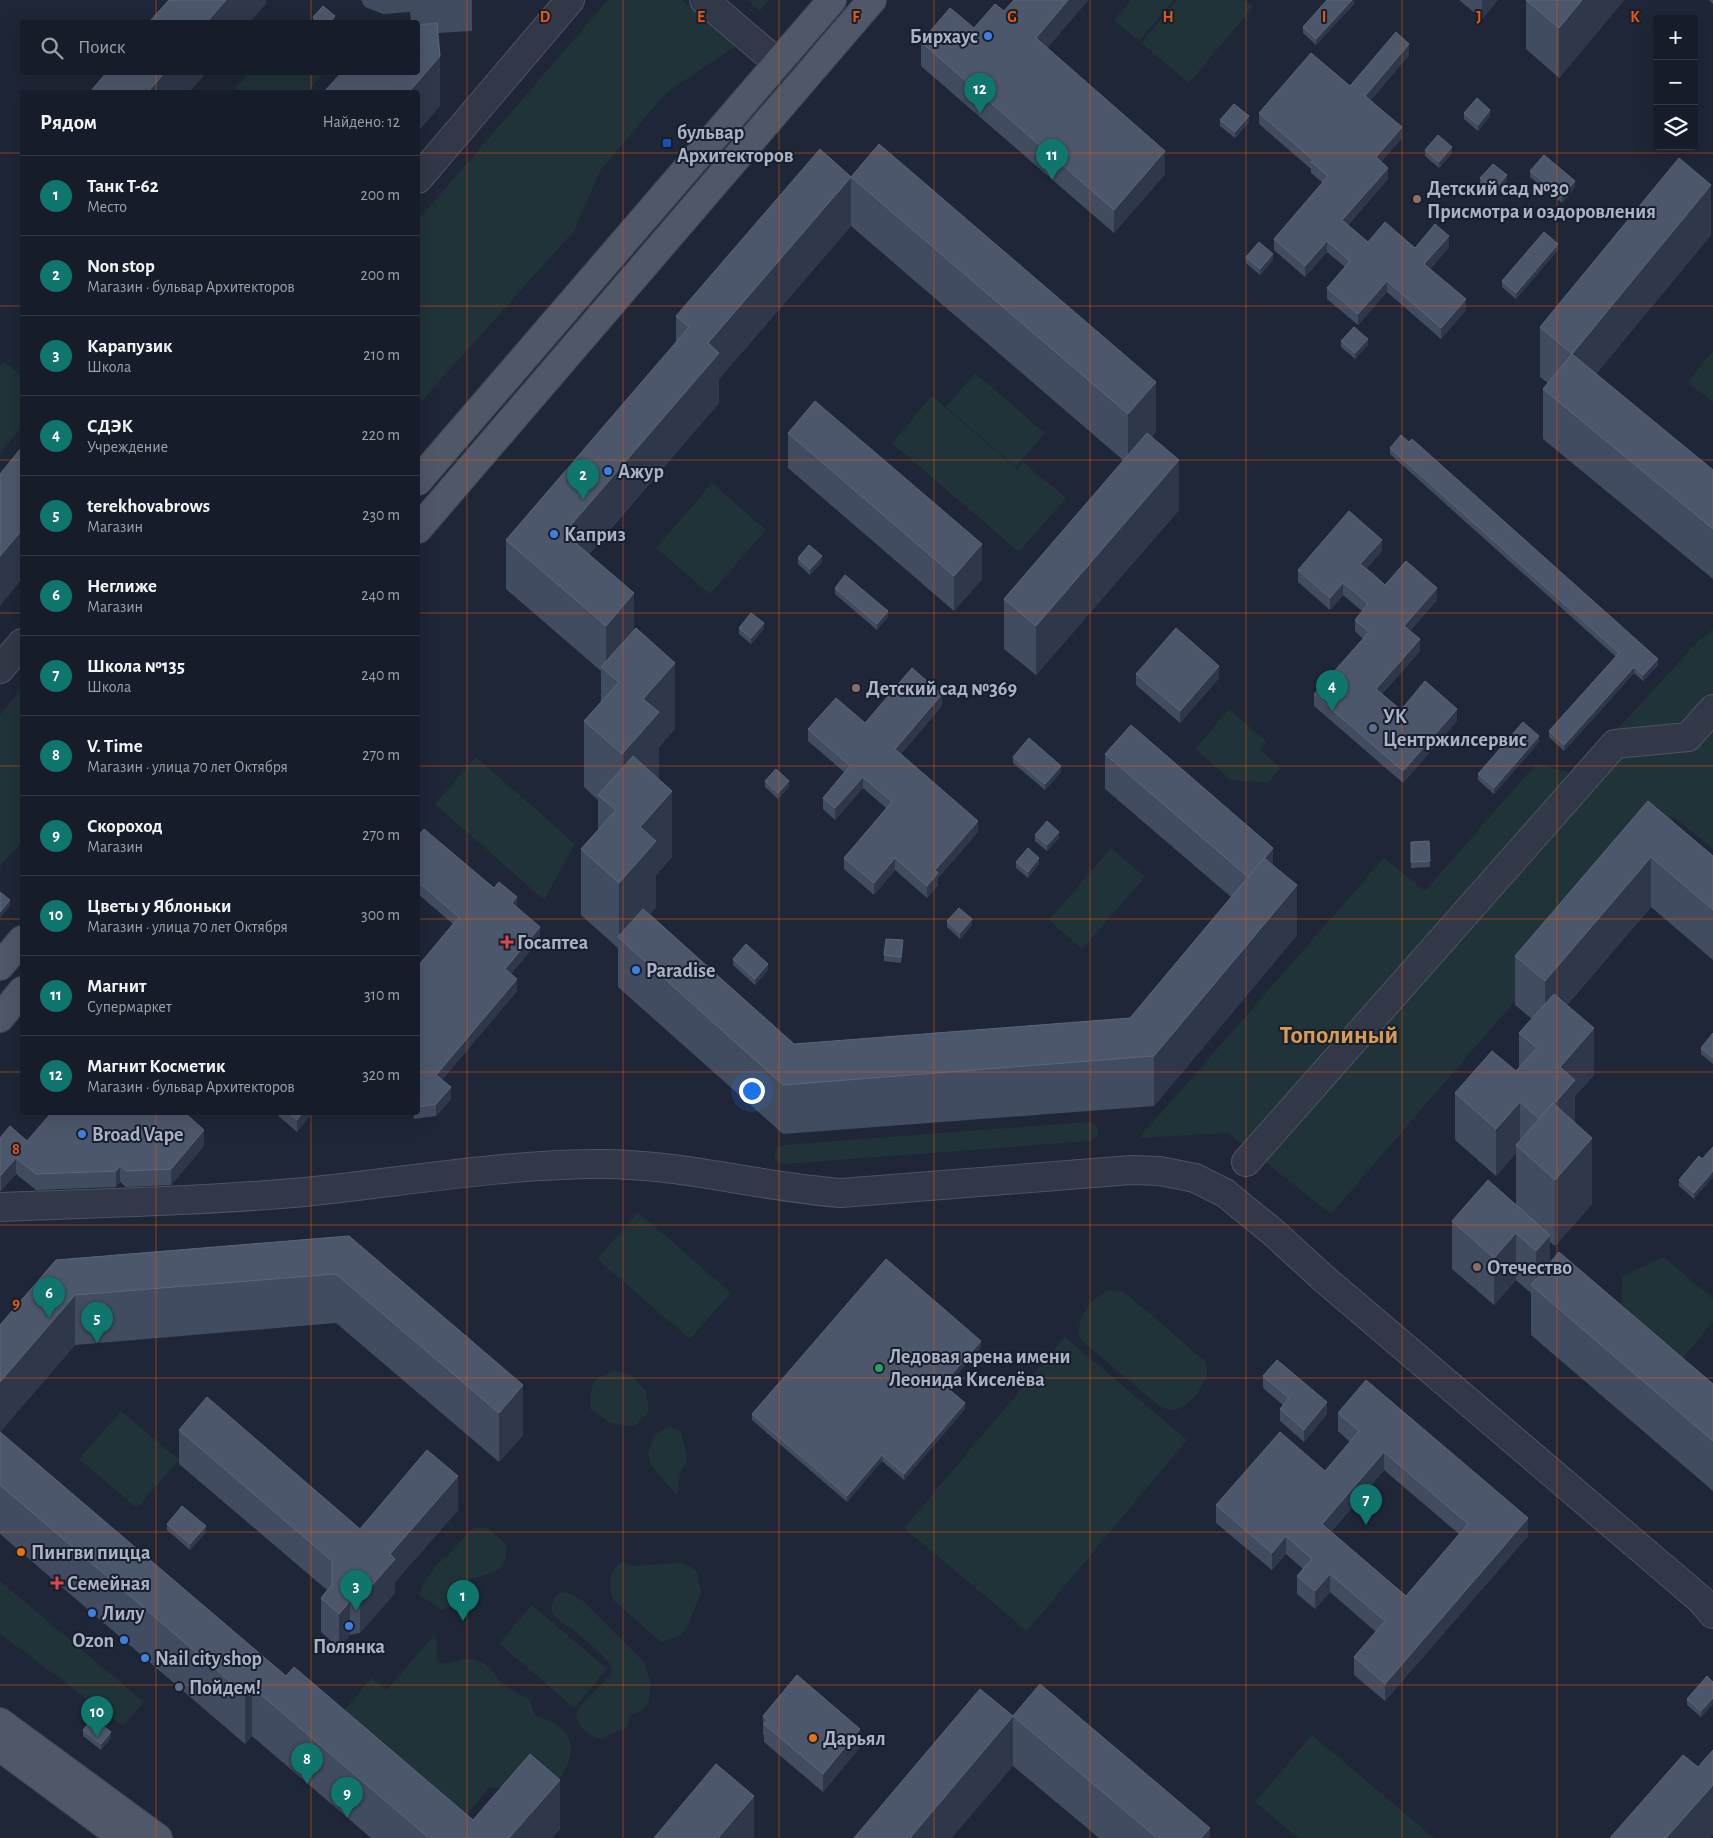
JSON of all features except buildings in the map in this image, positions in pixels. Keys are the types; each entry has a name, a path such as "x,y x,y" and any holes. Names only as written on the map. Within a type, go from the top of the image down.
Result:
{"main road":[{"path":"420,479 832,0"},
{"path":"420,527 872,0"},
{"path":"0,966 20,942"},
{"path":"0,1018 20,993"},
{"path":"0,1722 158,1838"},
{"path":"0,1747 124,1838"}],"street":[{"path":"420,177 570,0"},
{"path":"704,0 800,82"},
{"path":"0,669 20,645"},
{"path":"1246,1162 1616,744 1688,737 1713,709"},
{"path":"0,1207 303,1192 540,1166 602,1164 708,1173 802,1190 841,1193 1131,1170 1160,1172 1195,1178 1225,1193 1274,1233 1322,1277 1700,1599 1713,1614"}],"green space":[{"path":"608,0 682,0 737,45 665,94 600,171 574,231 420,403 420,218"},
{"path":"747,0 769,0 760,11"},
{"path":"1131,0 1174,0 1139,41 1114,20"},
{"path":"1177,0 1244,0 1253,7 1189,83 1141,43"},
{"path":"247,75 322,75 309,90 234,90"},
{"path":"1713,351 1713,402 1688,382"},
{"path":"4,361 20,375 20,429 0,453 0,366"},
{"path":"975,373 1045,433 1016,467 946,407"},
{"path":"932,396 1017,469 1023,462 1066,498 1019,552 892,443"},
{"path":"712,483 766,530 710,594 656,548"},
{"path":"1713,629 1713,849 1674,817 1331,1214 1228,1133 1139,1138 1384,858 1425,891 1536,764 1576,774 1700,639"},
{"path":"20,690 20,844 0,866 0,715"},
{"path":"1229,709 1267,742 1260,750 1281,768 1268,783 1231,780 1195,749"},
{"path":"476,757 575,844 544,900 435,804"},
{"path":"1111,848 1145,877 1082,949 1049,920"},
{"path":"1088,1122 1095,1124 1098,1130 1098,1135 1090,1141 785,1164 778,1161 774,1155 778,1147 783,1145"},
{"path":"638,1212 731,1293 690,1339 597,1259"},
{"path":"1664,1257 1713,1299 1713,1322 1682,1359 1621,1307 1622,1276"},
{"path":"1109,1290 1122,1291 1128,1295 1205,1361 1207,1376 1204,1384 1183,1407 1169,1410 1158,1405 1081,1340 1079,1325 1085,1310 1096,1298"},
{"path":"1065,1337 1187,1440 1027,1631 904,1528"},
{"path":"615,1370 632,1376 646,1391 649,1411 634,1427 610,1423 590,1409 592,1388 596,1380"},
{"path":"121,1411 179,1460 137,1508 79,1459"},
{"path":"670,1426 681,1432 687,1456 686,1464 680,1473 677,1496 651,1465 648,1454 654,1435"},
{"path":"478,1527 488,1528 506,1544 507,1553 505,1560 498,1570 470,1579 455,1603 441,1610 419,1595 423,1583 438,1563 448,1556 470,1530"},
{"path":"623,1561 631,1566 681,1563 690,1566 697,1572 701,1592 687,1628 680,1636 661,1642 613,1600 611,1588 612,1573"},
{"path":"0,1581 144,1702 123,1726 0,1634"},
{"path":"566,1592 582,1600 644,1662 651,1683 649,1702 643,1710 630,1715 628,1726 601,1739 585,1731 576,1715 588,1697 608,1678 612,1672 611,1666 592,1646 554,1615 552,1611 553,1601 557,1594"},
{"path":"532,1605 607,1669 574,1708 499,1643"},
{"path":"434,1635 437,1643 437,1659 439,1663 467,1659 481,1662 489,1667 503,1684 530,1700 535,1716 550,1721 563,1730 568,1736 571,1751 568,1763 559,1782 511,1798 498,1788 489,1787 468,1813 459,1814 341,1714 371,1678 387,1690"},
{"path":"1312,1735 1434,1838 1298,1838 1255,1802"}],"place":[{"name":"Бирхаус","path":"988,36"},
{"name":"Магнит Косметик","path":"980,114"},
{"name":"бульвар Архитекторов","path":"667,143"},
{"name":"Магнит","path":"1052,180"},
{"name":"Детский сад №30 Присмотра и оздоровления","path":"1417,199"},
{"name":"Ажур","path":"608,471"},
{"name":"Non stop","path":"583,500"},
{"name":"Каприз","path":"554,534"},
{"name":"Детский сад №369","path":"856,688"},
{"name":"СДЭК","path":"1332,711"},
{"name":"УК Центржилсервис","path":"1373,728"},
{"name":"Госаптеа","path":"507,942"},
{"name":"Paradise","path":"636,970"},
{"name":"Broad Vape","path":"82,1134"},
{"name":"Отечество","path":"1477,1267"},
{"name":"Неглиже","path":"49,1318"},
{"name":"terekhovabrows","path":"97,1343"},
{"name":"Ледовая арена имени Леонида Киселёва","path":"879,1368"},
{"name":"Школа №135","path":"1366,1525"},
{"name":"Пингви пицца","path":"21,1552"},
{"name":"Семейная","path":"57,1583"},
{"name":"Карапузик","path":"356,1611"},
{"name":"Лилу","path":"92,1613"},
{"name":"Танк Т-62","path":"463,1621"},
{"name":"Полянка","path":"349,1626"},
{"name":"Ozon","path":"124,1640"},
{"name":"Nail city shop","path":"145,1658"},
{"name":"Пойдем!","path":"179,1687"},
{"name":"Цветы у Яблоньки","path":"97,1737"},
{"name":"Дарьял","path":"813,1738"},
{"name":"V. Time","path":"307,1784"},
{"name":"Скороход","path":"347,1818"}],"district":[{"name":"Тополиный","path":"1339,1034"}]}
